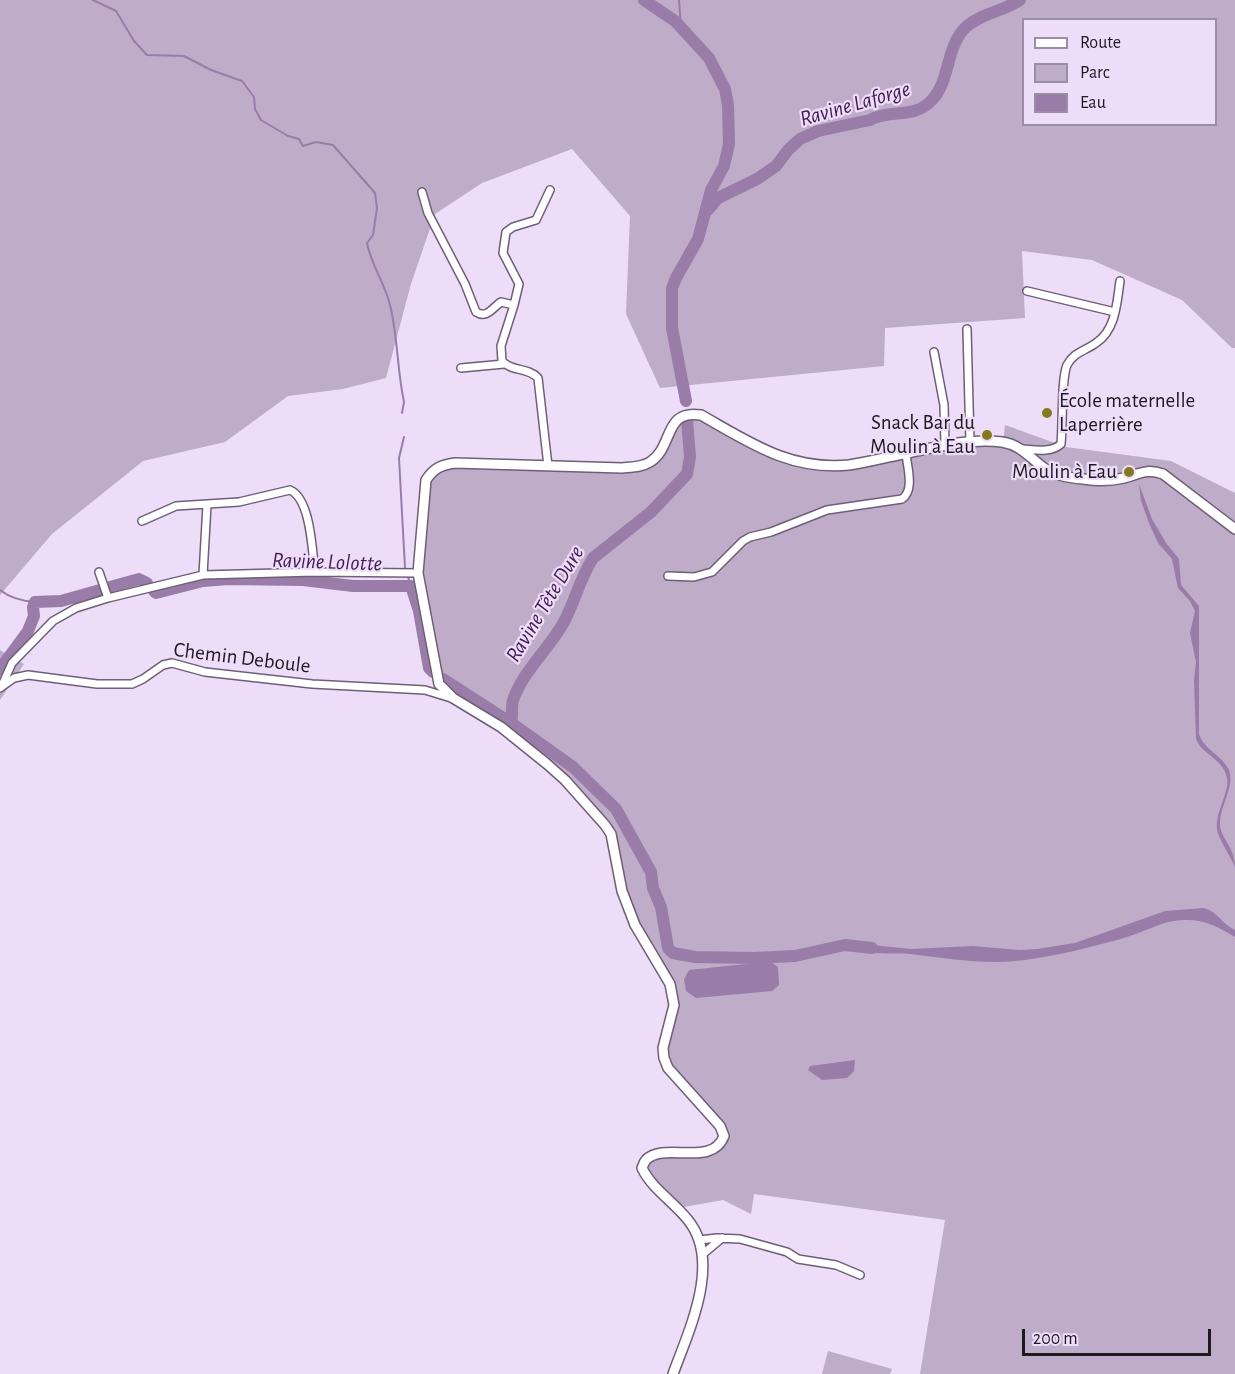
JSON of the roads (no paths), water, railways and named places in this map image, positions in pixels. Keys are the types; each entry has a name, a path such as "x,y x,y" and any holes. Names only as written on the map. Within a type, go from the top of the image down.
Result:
{"street":[{"path":"504,364 500,354 501,346 519,284 502,253 506,232 513,227 536,220 550,190"},
{"path":"422,192 428,213 465,284 476,312 480,315 489,313 501,302 514,305"},
{"path":"1023,449 1048,450 1060,444 1066,367 1076,354 1096,343 1106,334 1115,314 1120,281"},
{"path":"1027,291 1115,314"},
{"path":"967,329 970,442"},
{"path":"934,352 944,405 945,445"},
{"path":"460,368 504,364 515,369 529,371 538,378 548,466"},
{"path":"673,1374 702,1285 703,1254 694,1227 645,1176 642,1168 646,1160 658,1154 697,1153 721,1143 724,1136 720,1126 668,1068 664,1058 663,1048 674,1005 670,984 632,916 622,891 611,834 565,780 519,741 441,688 437,678 418,573 426,480 441,465 455,463 622,468 644,465 658,455 674,423 681,416 691,413 701,415 762,450 796,461 822,466 849,465 945,445 1000,442 1023,449 1043,468 1052,473 1077,478 1118,479 1153,470 1163,474 1235,529"},
{"path":"668,576 694,577 712,572 736,547 750,537 771,532 827,510 902,499 909,493 906,453"},
{"path":"142,521 176,506 250,500 290,490 303,505 308,519 315,572"},
{"path":"202,575 207,505"},
{"path":"99,572 108,598"},
{"path":"2,686 12,663 53,621 76,608 108,598 202,575 315,572 418,573"},
{"name":"Chemin Deboule","path":"2,686 14,678 27,675 97,684 132,684 143,680 163,665 172,663 205,672 312,684 425,690 453,698"},
{"path":"703,1254 722,1238"},
{"path":"699,1240 740,1239 787,1252 798,1259 836,1265 860,1275"}],"water":[{"path":"1139,484 1152,519 1166,543 1179,559 1181,585 1199,606 1199,734 1201,740 1229,770 1229,790 1220,824 1222,834 1233,854 1235,867 1217,829 1227,778 1222,766 1203,749 1196,739 1194,680 1196,662 1190,633 1195,611 1190,601 1178,588 1172,559 1158,543 1149,523 1141,501"},
{"path":"1204,908 1213,912 1235,930 1235,937 1205,922 1177,920 1127,937 1051,956 996,962 876,953 858,946 862,944 911,949 972,946 1037,949 1075,943 1165,911"},
{"path":"765,962 778,967 779,985 772,991 696,998 686,991 684,979 689,970"},
{"path":"855,1060 854,1071 847,1078 822,1080 808,1070 810,1066"}],"waterway":[{"path":"93,0 116,11 134,41 147,55 184,56 211,70 242,81 254,97 255,109 261,120 288,136 299,139 303,146 316,142 333,145 375,193 377,208 373,235 367,243 388,297 393,317 404,402 402,413"},
{"name":"Ravine Tête Dure","path":"644,0 675,21 709,58 725,89 728,105 729,144 724,166 711,190 698,239 672,288 672,328 686,401"},
{"path":"679,0 681,27"},
{"name":"Ravine Laforge","path":"708,210 718,198 757,179 776,166 800,139 818,131 924,107 931,101 942,84 954,44 966,27 979,18 1020,0"},
{"name":"Ravine Tête Dure","path":"511,723 512,703 517,689 564,622 593,558 651,512 687,474 690,457 687,420"},
{"path":"404,437 399,458 405,568"},
{"path":"408,577 411,586"},
{"name":"Ravine Lolotte","path":"110,587 139,579 147,583"},
{"name":"Ravine Lolotte","path":"154,591 156,593 203,581 228,579 303,580 353,586 411,586 419,611 429,668 433,672"},
{"path":"0,590 16,599 35,602"},
{"name":"Ravine Lolotte","path":"0,669 28,631 34,616 35,602 61,601 100,590"},
{"name":"Ravine Tête Dure","path":"443,679 573,767 616,809 651,872 653,888 661,907 668,948 673,953 695,957 754,958 795,956 845,945 872,948"}],"place":[{"name":"École maternelle Laperrière","path":"1047,413"},
{"name":"Snack Bar du Moulin à Eau","path":"987,435"},
{"name":"Moulin à Eau","path":"1129,472"}]}
